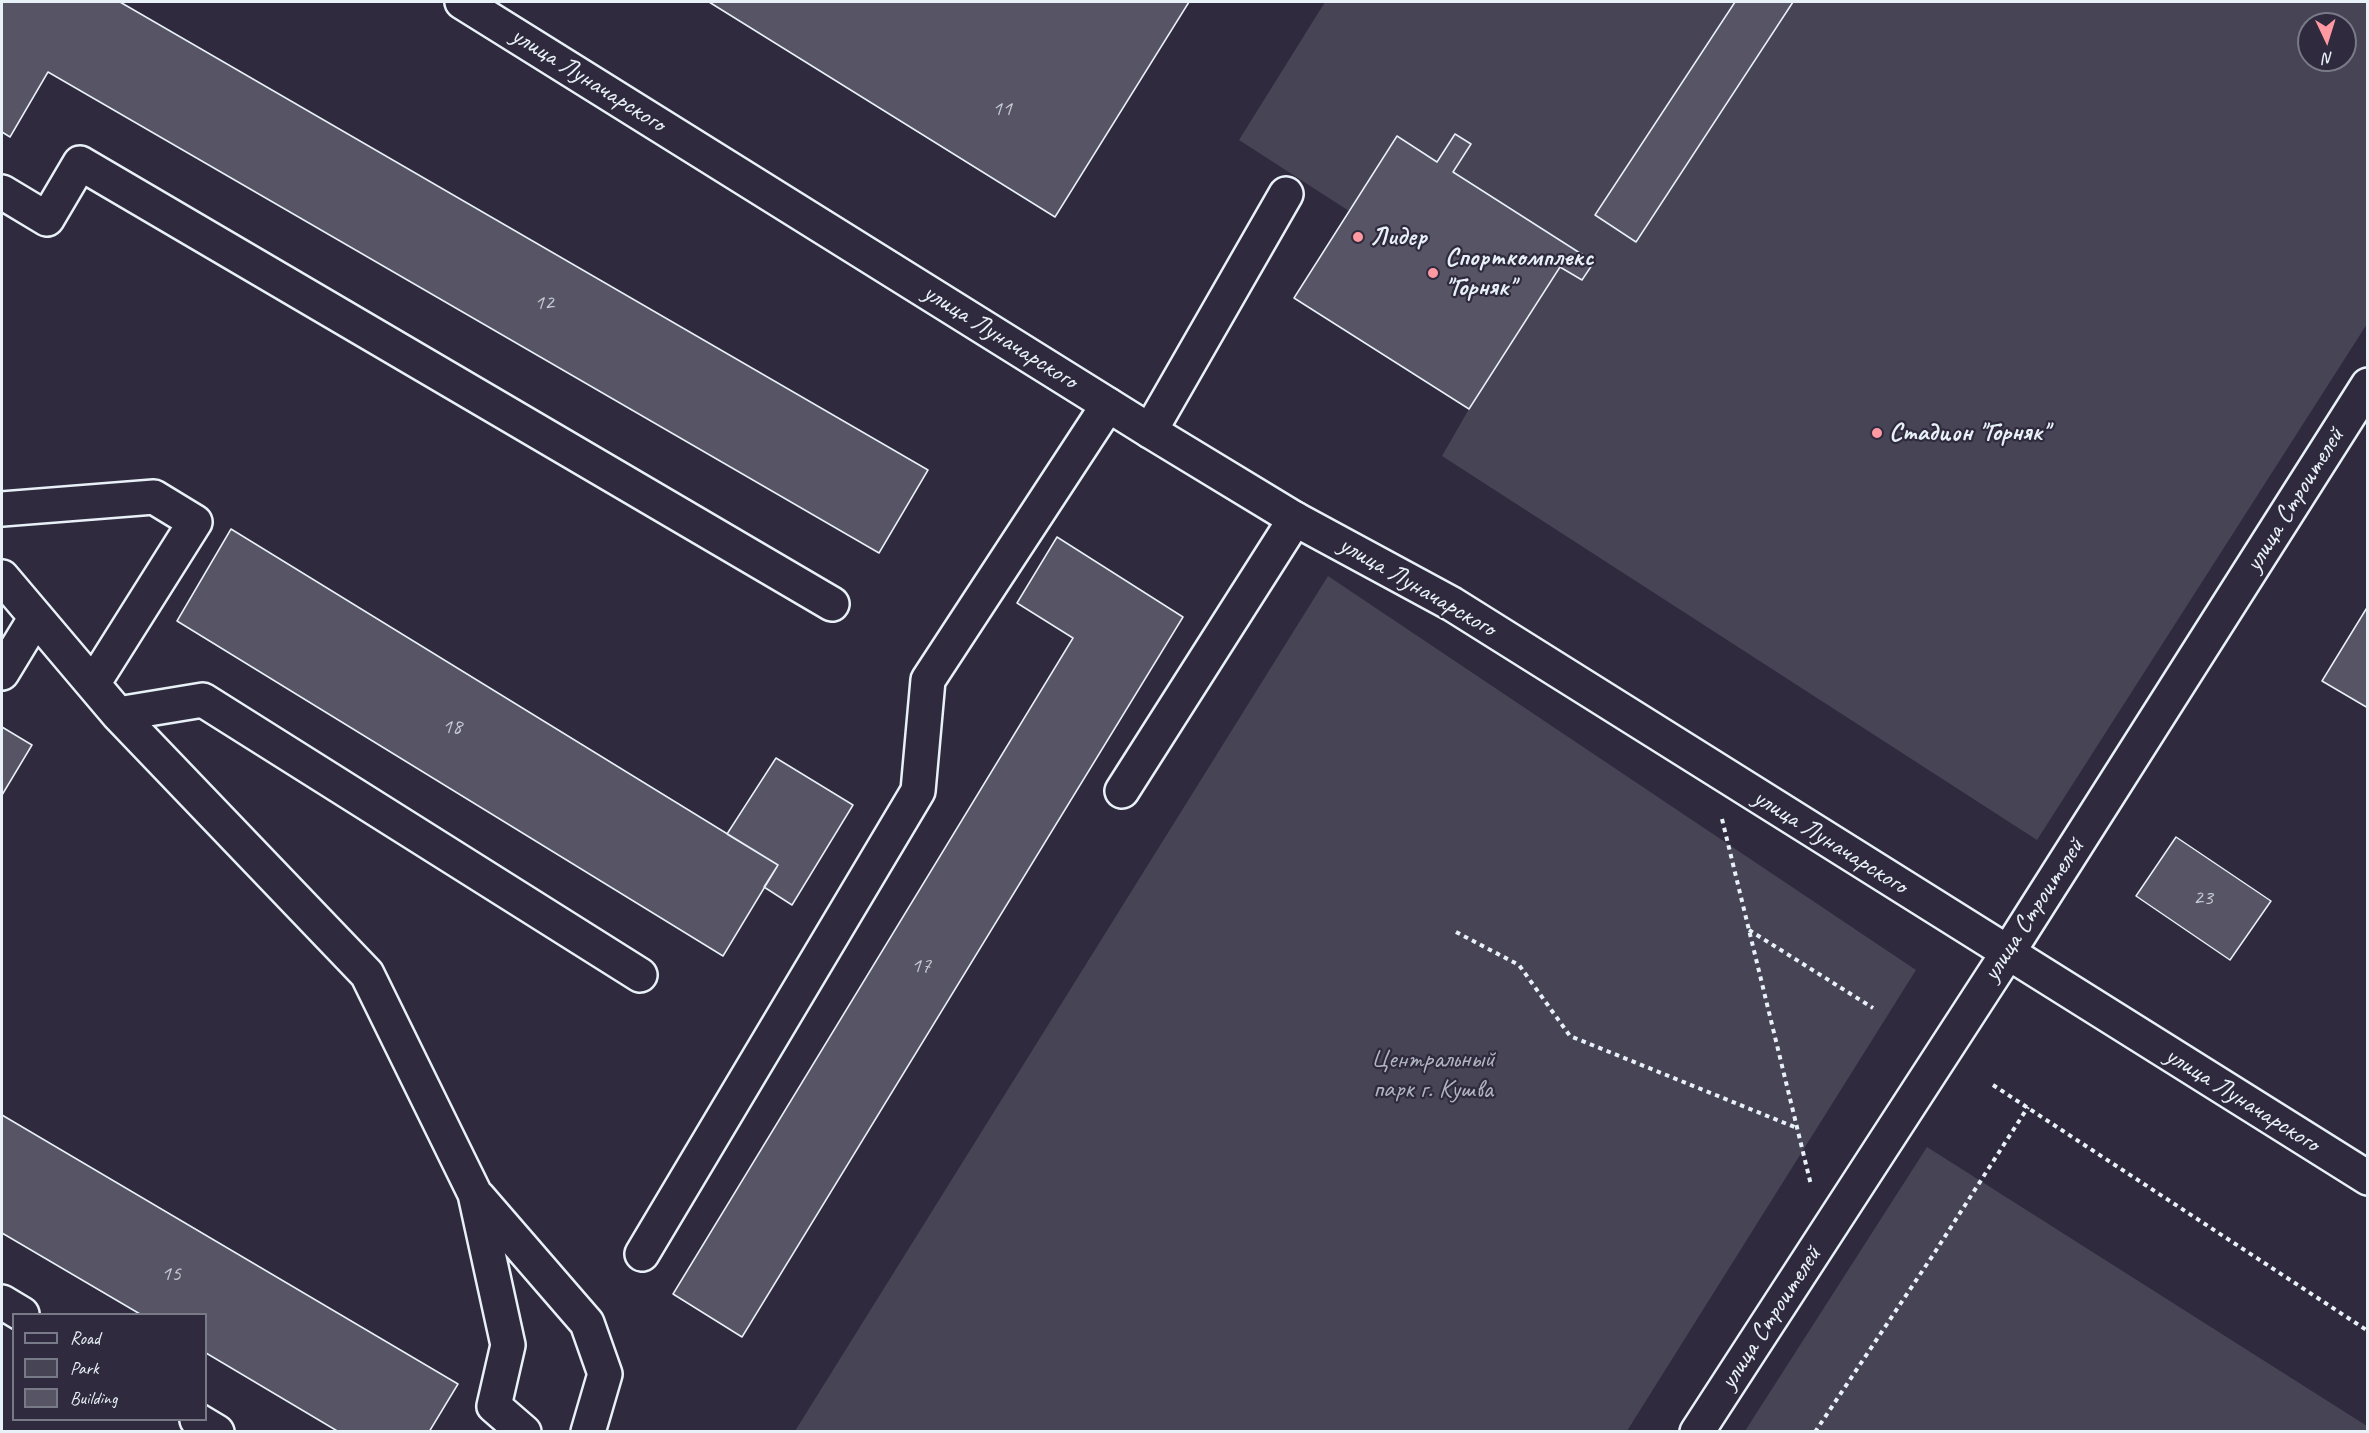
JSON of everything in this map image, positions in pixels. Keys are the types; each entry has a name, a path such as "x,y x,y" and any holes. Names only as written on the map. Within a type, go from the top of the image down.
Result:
{"main road":[{"name":"улица Луначарского","path":"462,2 1150,431 1295,519 1452,604 2367,1178"},
{"path":"2,192 47,219 80,164 832,604"},
{"path":"1150,431 1286,194"},
{"name":"улица Строителей","path":"1697,1431 2007,954 2367,386"},
{"path":"642,1254 918,791 928,680 1108,405"},
{"path":"2,510 154,497 195,522 93,684"},
{"path":"1122,791 1295,519"},
{"path":"2,577 118,714 367,974 475,1194 508,1345 495,1406 524,1431"},
{"path":"2,673 36,618"},
{"path":"118,714 203,700 640,975"},
{"path":"475,1194 587,1323 605,1374 588,1431"},
{"path":"2,1302 20,1313"},
{"path":"200,1421 217,1431"}],"path":[{"path":"1709,766 1824,1236"},
{"path":"1749,929 1873,1008"},
{"path":"1456,932 1519,965 1570,1036 1797,1128"},
{"path":"1993,1085 2367,1331"},
{"path":"1815,1431 1935,1252 2028,1107"}],"green space":[{"name":"Стадион \"Горняк\"","path":"1325,2 2367,2 2367,324 2037,840 1442,456 1469,409 1294,298 1349,211 1239,140"},
{"name":"Центральный парк г. Кушва","path":"1328,576 1916,970 1627,1431 795,1431"},
{"path":"1927,1147 2367,1426 2367,1431 1745,1431"}],"building":[{"path":"2,2 120,2 928,470 879,553 48,72 10,137 2,132"},
{"path":"709,2 1189,2 1055,217"},
{"path":"1735,2 1793,2 1636,242 1595,215"},
{"name":"Спорткомплекс \"Горняк\"","path":"1455,134 1471,144 1453,172 1594,262 1582,280 1560,267 1469,409 1294,298 1397,136 1437,162"},
{"path":"231,529 778,865 723,956 177,621"},
{"path":"1057,537 1183,617 742,1337 673,1294 1073,638 1017,603"},
{"path":"2368,606 2368,708 2322,681"},
{"path":"2,727 32,745 2,795"},
{"path":"776,758 853,805 792,905 764,887 778,865 727,834"},
{"path":"2176,837 2271,901 2230,960 2136,896"},
{"path":"2,1115 458,1384 429,1432 339,1432 207,1354 207,1313 138,1313 2,1233"}],"place":[{"name":"Лидер","path":"1358,237"},
{"name":"Спорткомплекс \"Горняк\"","path":"1433,273"},
{"name":"Стадион \"Горняк\"","path":"1877,433"}]}
